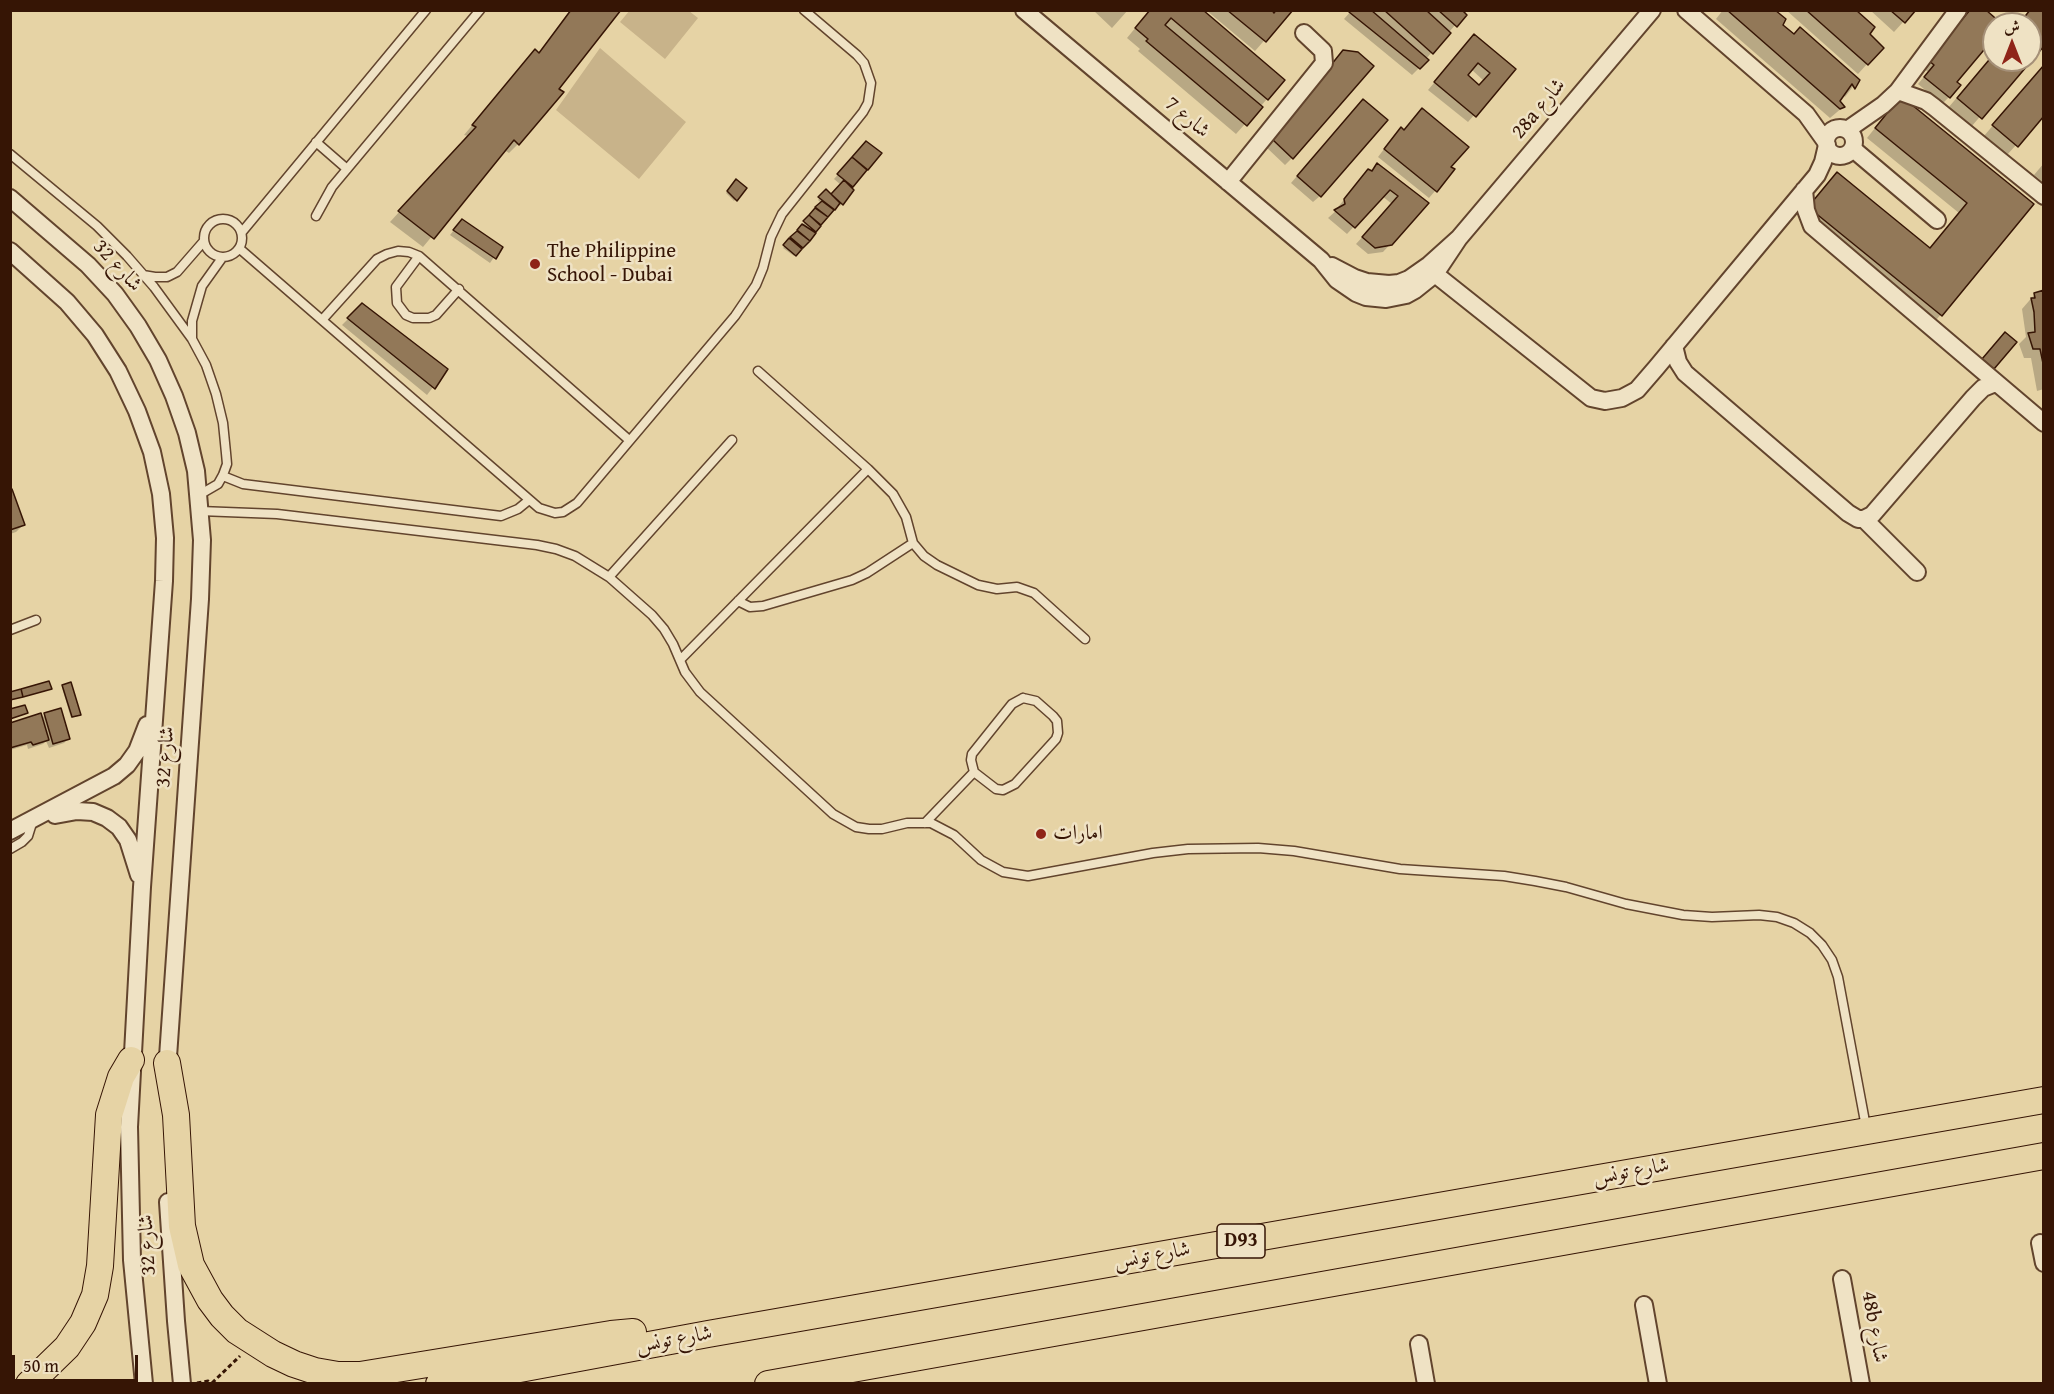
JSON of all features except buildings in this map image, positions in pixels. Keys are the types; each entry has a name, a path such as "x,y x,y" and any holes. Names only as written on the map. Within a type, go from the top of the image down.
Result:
{"main road":[{"path":"29,1383 67,1347 83,1323 95,1295 100,1266 109,1115 121,1077 131,1060"},
{"path":"167,1063 176,1115 182,1226 191,1264 199,1283 222,1317 273,1354 304,1368 338,1375 360,1375 611,1334 676,1331 708,1334"},
{"name":"شارع تونس","path":"439,1383 2043,1100"},
{"path":"768,1383 2043,1156"}],"street":[{"name":"شارع 7","path":"1024,10 1321,260"},
{"path":"1686,10 1834,136 1854,138 1849,153 1838,156 1829,150 1834,136"},
{"path":"1435,274 1591,398 1597,401 1614,401 1630,395 1637,390 1804,190 1820,169 1834,136 1883,105 1898,91 1958,10"},
{"name":"28a شارع","path":"1321,260 1347,288 1366,297 1376,299 1406,295 1415,290 1435,274 1459,238 1643,14"},
{"path":"1228,182 1324,63 1323,51 1304,33"},
{"path":"1898,91 1934,107 2043,196"},
{"path":"1852,149 1937,220"},
{"path":"1804,190 1806,210 1812,226 2043,423"},
{"name":"شارع 32","path":"10,198 88,265 115,294 138,326 158,360 187,433 200,503 200,599 167,1063 166,1127 170,1246 182,1383"},
{"name":"28a شارع","path":"1321,260 1367,282 1399,283 1430,265 1459,238"},
{"name":"شارع 32","path":"10,251 67,302 95,335 118,371 137,411 152,452 161,494 165,538 131,1060 129,1193 132,1271 144,1383"},
{"path":"1674,346 1678,362 1685,373 1848,513 1858,519 1872,515 1973,398 1983,388 1995,383"},
{"path":"1864,519 1917,572"},
{"path":"10,831 100,785 127,765 144,736 155,701"},
{"path":"33,820 77,811 93,812 107,818 119,827 128,840 142,887"},
{"path":"2040,1243 2043,1263"},
{"name":"48b شارع","path":"1842,1279 1861,1383"},
{"path":"1644,1305 1658,1383"},
{"path":"1419,1344 1426,1383"}],"lane":[{"path":"242,232 426,10"},
{"path":"316,216 325,196 480,10"},
{"path":"240,249 530,500 546,512 555,513 571,508 745,301 763,268 771,237 782,214 868,104 871,83 864,63 804,10"},
{"path":"316,142 347,169"},
{"path":"10,153 97,226 143,275 192,339 206,365 216,394 223,423 226,464 218,484 200,503"},
{"path":"219,220 232,221 242,232 240,249 229,257 222,258 210,252 204,241 207,227 219,220"},
{"path":"143,275 167,277 177,272 204,241"},
{"path":"322,320 377,259 398,251 409,252 419,256 459,290 629,440"},
{"path":"419,256 396,287 397,303 406,315 413,318 429,318 436,315 459,290"},
{"path":"192,339 192,321 198,295 211,271 222,258"},
{"path":"758,370 868,468 898,501 906,517 913,543 930,561 978,585 998,589 1017,588 1034,593 1085,639"},
{"path":"609,577 732,440"},
{"path":"680,660 868,468"},
{"path":"223,476 243,484 501,516 518,509 530,500"},
{"path":"200,503 537,545 575,556 609,577 652,615 673,644 685,672 700,692 844,822 869,829 882,829 907,823 925,823 943,828 991,867 1015,875 1040,874 1153,853 1188,849 1258,848 1294,851 1400,869 1504,876 1586,892 1626,904 1683,915 1712,917 1759,915 1777,917 1794,923 1810,933 1822,945 1832,960 1838,977 1867,1131"},
{"path":"738,601 750,607 764,606 852,580 913,543"},
{"path":"10,630 36,620"},
{"path":"1017,700 1036,701 1057,721 1059,727 1056,739 1010,788 996,789 974,772 971,760 975,749 1017,700"},
{"path":"925,823 974,772"},
{"path":"10,849 28,836 33,820"}],"path":[{"path":"193,1383 204,1381 212,1383 254,1342"}],"shaded area":[{"path":"630,10 689,11 698,18 665,59 620,22"},
{"path":"600,48 686,122 639,179 556,110"}],"place":[{"name":"The Philippine School - Dubai","path":"535,264"},
{"name":"امارات","path":"1041,834"}]}
